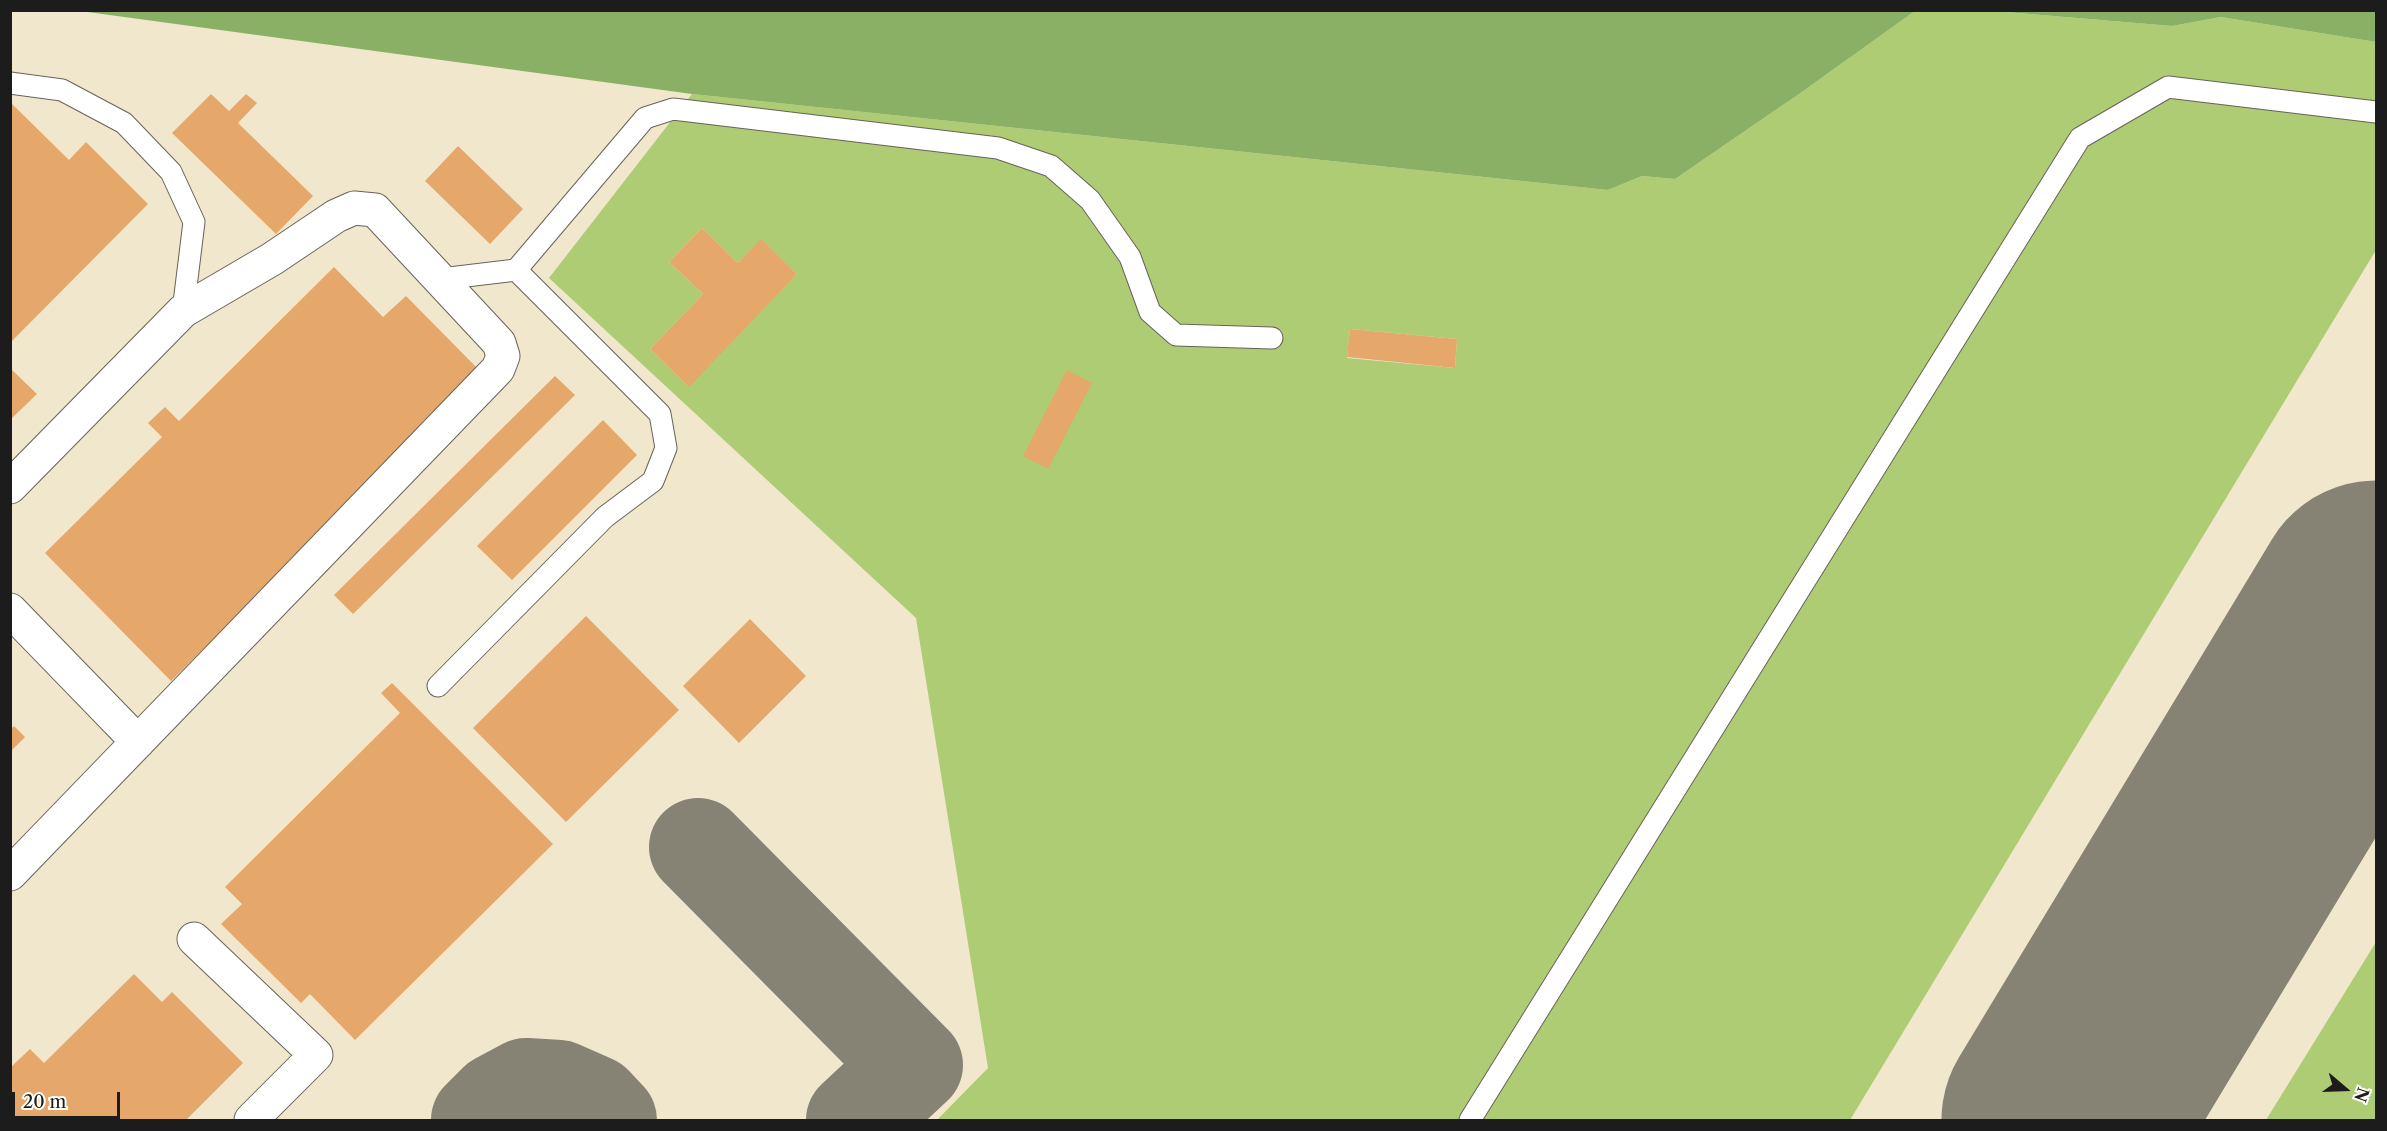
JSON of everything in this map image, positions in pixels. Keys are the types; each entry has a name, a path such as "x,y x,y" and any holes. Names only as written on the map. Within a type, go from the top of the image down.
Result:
{"street":[{"path":"10,487 183,311 272,259 336,216 354,208 375,210 499,343 503,356 498,369 10,874"},
{"path":"10,610 138,742"},
{"path":"194,939 316,1055 251,1120"}],"lane":[{"path":"10,83 62,90 124,123 171,172 194,222 183,311"},
{"path":"1470,1120 2080,138 2168,87 2376,112"},
{"path":"441,279 516,270 645,118 673,109 998,148 1051,166 1090,200 1130,257 1150,312 1176,335 1272,338"},
{"path":"438,686 604,517 653,481 666,448 660,414 516,270"}],"green space":[{"path":"80,11 1915,11 1675,179 1642,176 1608,190 692,94"},
{"path":"1915,11 1994,11 2172,26 2221,17 2376,42 2376,250 1850,1120 937,1120 988,1068 916,618 549,278 692,94 1608,190 1642,176 1675,179","holes":["702,228 738,263 761,240 797,274 688,386 650,349 703,294 669,262","1350,329 1457,339 1455,368 1347,358"]},
{"path":"1994,11 2376,11 2376,42 2221,17 2172,26"},
{"path":"2376,942 2376,1120 2266,1120"}],"building":[{"path":"211,94 229,111 246,94 257,103 238,123 313,196 276,234 172,133"},
{"path":"10,102 69,160 86,142 148,204 10,343"},
{"path":"458,146 523,209 490,244 425,181"},
{"path":"702,228 738,263 761,239 797,274 689,387 650,349 703,294 669,262"},
{"path":"334,267 383,317 406,296 482,373 171,681 45,553 162,437 148,423 165,407 179,421"},
{"path":"1350,329 1457,339 1455,368 1347,357"},
{"path":"10,368 37,394 10,420"},
{"path":"1067,370 1092,383 1048,469 1023,456"},
{"path":"555,376 575,395 353,614 334,595"},
{"path":"603,420 637,455 512,580 477,546"},
{"path":"586,616 679,710 566,822 473,728"},
{"path":"750,619 806,676 739,743 683,686"},
{"path":"392,683 553,844 355,1040 310,994 301,1003 221,924 242,904 225,887 400,713 381,693"},
{"path":"14,726 25,737 10,752 10,730"},
{"path":"134,974 162,1002 172,992 243,1063 186,1120 14,1120 10,1117 10,1068 30,1049 44,1063"}],"taxiway":[{"path":"698,847 914,1065 855,1120"},
{"path":"480,1120 498,1102 526,1087 559,1089 593,1104 608,1120"}],"runway":[{"path":"2063,1120 2376,602"}]}
